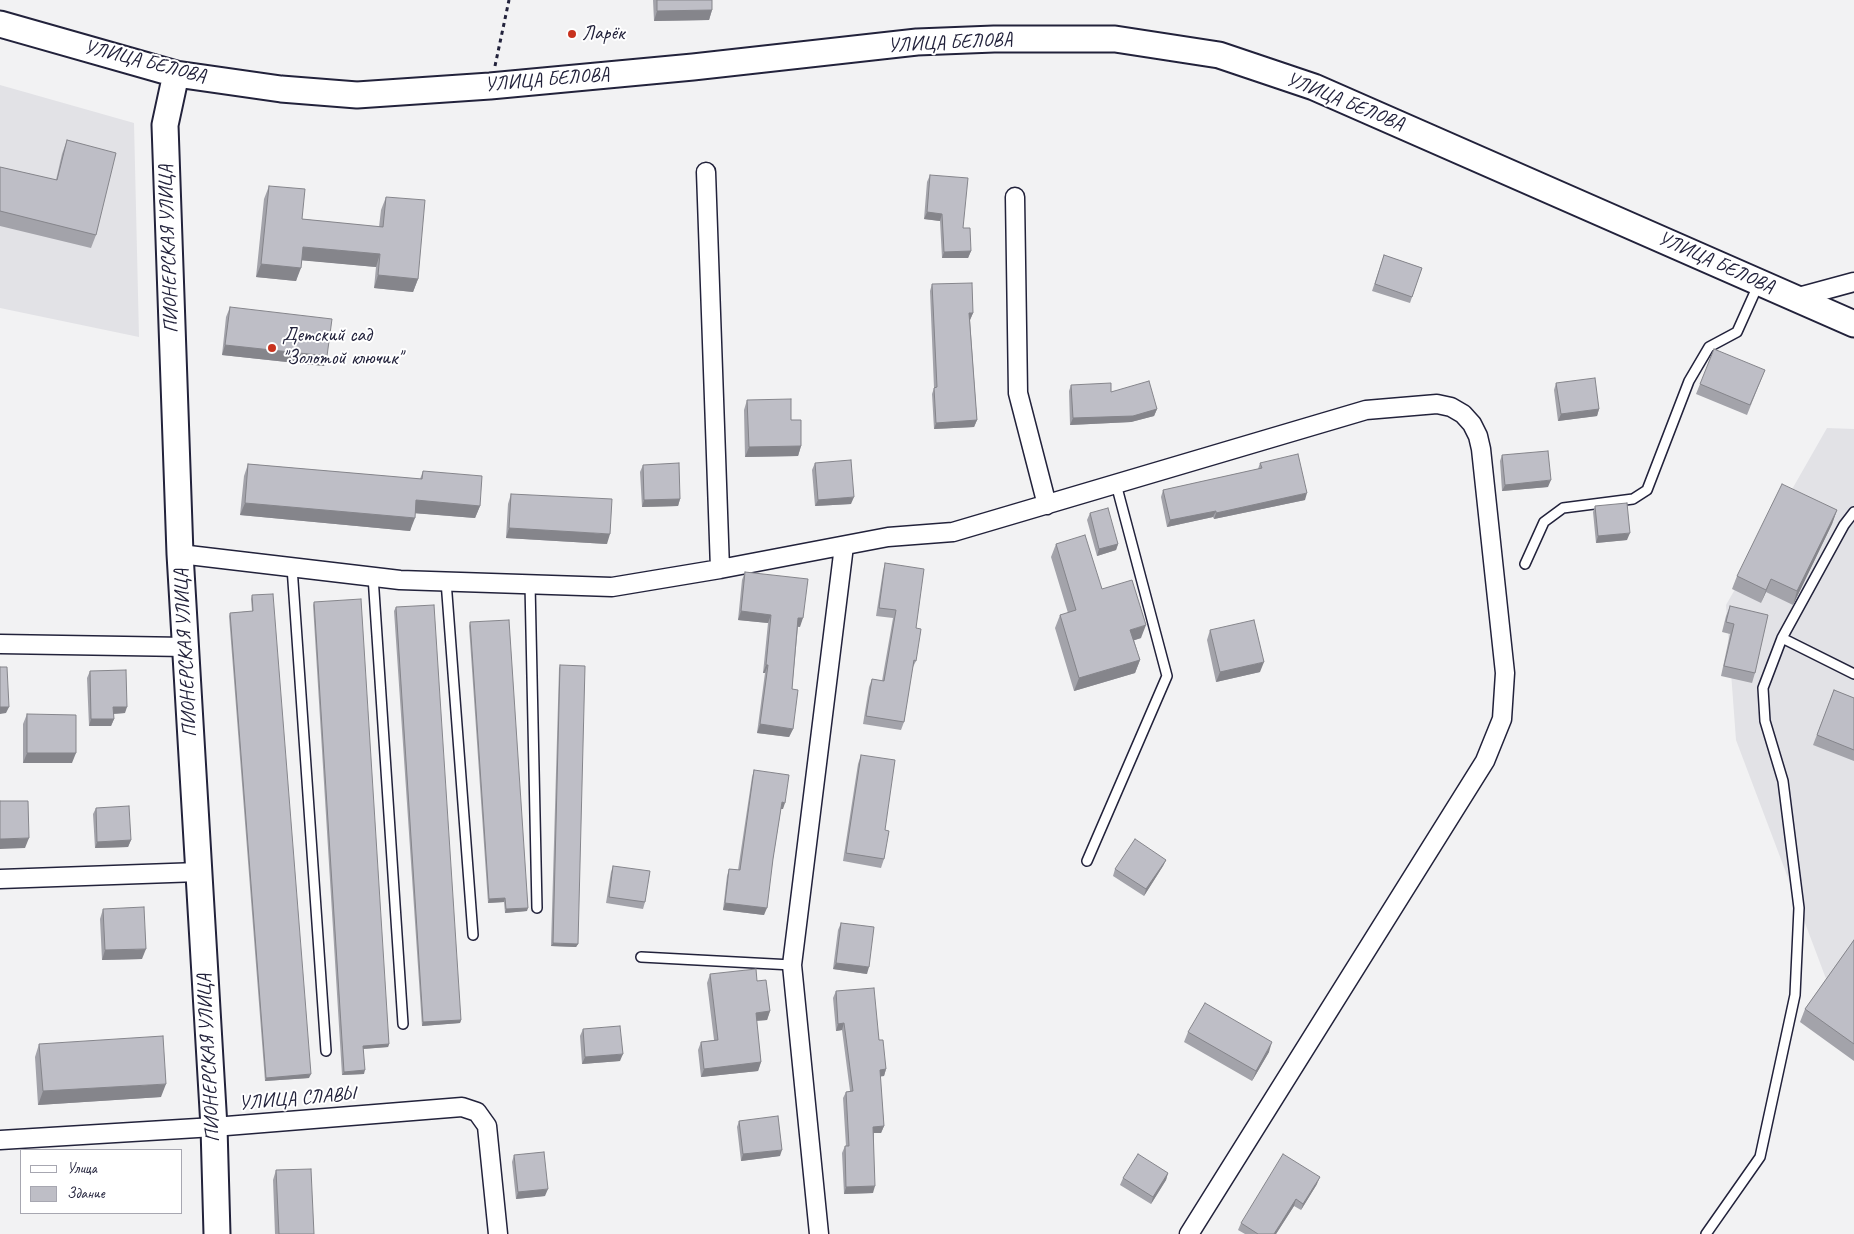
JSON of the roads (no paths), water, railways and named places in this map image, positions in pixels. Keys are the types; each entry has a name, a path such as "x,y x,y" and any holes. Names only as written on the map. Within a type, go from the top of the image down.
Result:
{"main road":[{"name":"УЛИЦА БЕЛОВА","path":"0,24 176,74 281,88 357,95 490,86 703,66 917,42 1115,39 1209,53 1314,87 1854,324"},
{"name":"ПИОНЕРСКАЯ УЛИЦА","path":"176,74 165,125 180,554 214,1127 218,1234"}],"street":[{"path":"706,172 720,569"},
{"path":"1015,198 1018,393 1046,505"},
{"path":"1795,298 1854,282"},
{"path":"180,554 400,580 612,587 720,569 888,537 953,532 1366,410 1438,404 1451,407 1462,414 1472,424 1478,436 1481,449 1504,674 1502,719 1486,762 1190,1234"},
{"path":"819,1234 792,965 844,546"},
{"path":"0,644 186,647"},
{"path":"0,879 199,872"},
{"name":"УЛИЦА СЛАВЫ","path":"0,1140 214,1127 462,1107 477,1112 483,1118 488,1134 498,1234"}],"lane":[{"path":"1525,564 1544,522 1563,508 1633,499 1648,490 1689,381 1709,347 1736,332 1759,282"},
{"path":"1087,861 1167,676 1116,484"},
{"path":"1706,1234 1760,1157 1795,995 1799,908 1783,780 1765,721 1763,688 1782,638 1844,525 1854,512"},
{"path":"292,567 326,1051"},
{"path":"372,576 403,1024"},
{"path":"446,581 473,935"},
{"path":"530,584 537,908"},
{"path":"1782,638 1854,674"},
{"path":"641,957 792,965"}],"place":[{"name":"Ларёк","path":"572,34"},
{"name":"Детский сад \"Золотой ключик\"","path":"272,348"}]}
